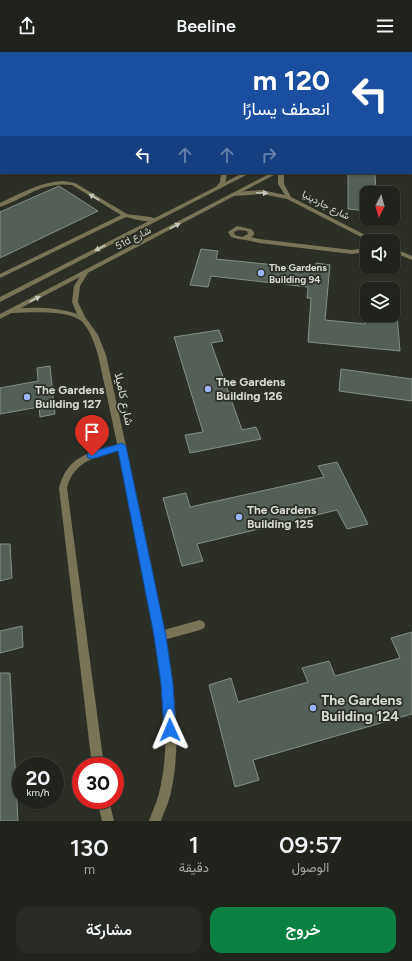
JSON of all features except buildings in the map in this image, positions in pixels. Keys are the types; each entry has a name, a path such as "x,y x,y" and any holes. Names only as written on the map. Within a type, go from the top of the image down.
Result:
{"street":[{"path":"219,187 223,182 224,174"},
{"name":"51d شارع","path":"0,300 245,174"},
{"name":"51d شارع","path":"0,317 273,174"},
{"name":"شارع جاردينيا","path":"281,174 281,184 289,198"},
{"path":"0,205 47,184 64,182 73,184 125,216 155,220"},
{"name":"شارع جاردينيا","path":"234,194 262,192 289,198 360,234"},
{"path":"0,276 125,216"},
{"path":"248,238 259,241 352,252 360,251"},
{"path":"400,253 412,258"},
{"name":"شارع كاميلا","path":"85,273 77,286 75,294 77,310 99,344 122,446 160,636 167,684 170,719 167,788 157,820"},
{"path":"12,311 45,309 82,318"},
{"path":"97,757 63,488 66,475 71,468 92,456 122,446"},
{"path":"160,636 200,624"},
{"path":"105,809 108,821"}],"place":[{"name":"The Gardens Building 94","path":"261,273"},
{"name":"The Gardens Building 126","path":"208,389"},
{"name":"The Gardens Building 127","path":"27,397"},
{"name":"The Gardens Building 125","path":"239,517"},
{"name":"The Gardens Building 124","path":"313,708"}],"route":[{"path":"92,456 122,446 160,636 167,684 170,730"}]}
